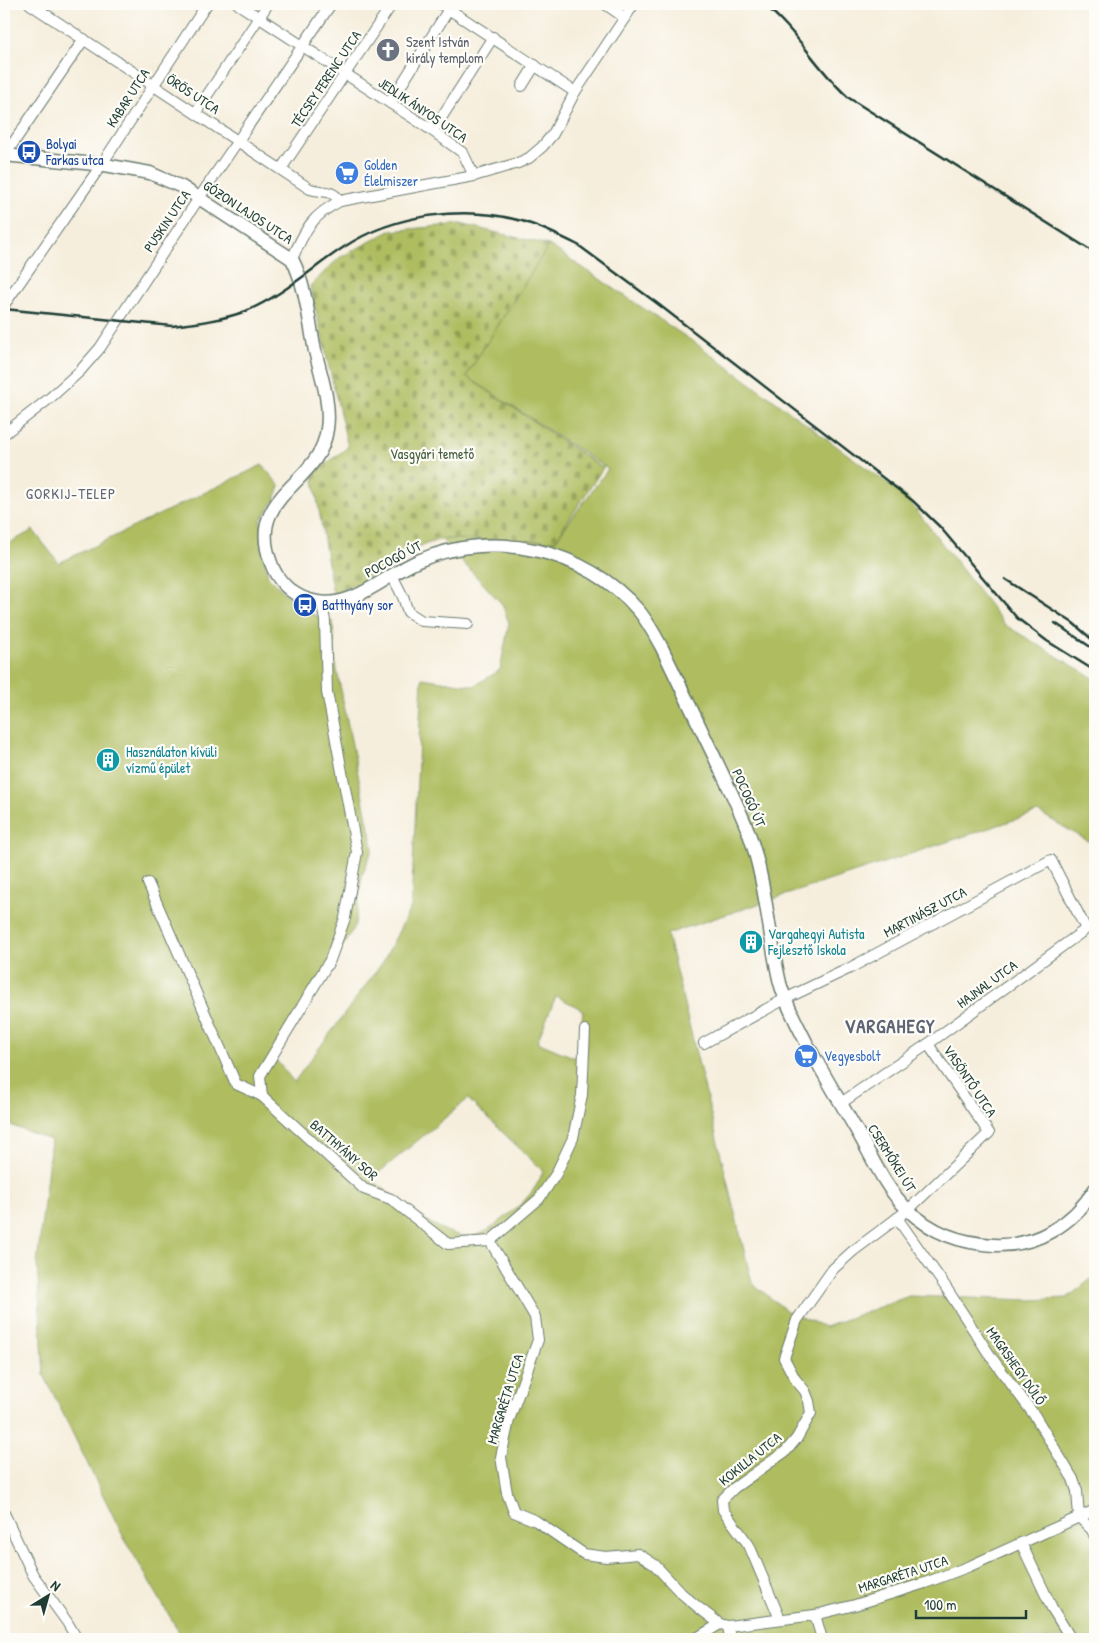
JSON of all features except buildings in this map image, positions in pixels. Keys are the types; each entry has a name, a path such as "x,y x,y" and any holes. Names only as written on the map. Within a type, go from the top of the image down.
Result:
{"main road":[{"name":"GÓZON LAJOS UTCA","path":"4,155 102,164 150,172 182,187 292,259"},
{"name":"POCOGÓ ÚT","path":"292,259 300,278 324,393 328,428 322,449 317,457 297,481 283,493 271,510 267,520 265,538 267,553 272,567 282,582 302,598 322,604 342,602 364,592 417,561 452,549 485,546 540,551 574,563 606,582 628,600 647,622 662,648 748,832 758,868 769,923"},
{"name":"CSERMŐKEI ÚT","path":"769,923 780,983 796,1024 889,1186 908,1210 925,1224 963,1242 1010,1245 1034,1240 1065,1224 1082,1207 1095,1189"}],"street":[{"name":"ÖRÖS UTCA","path":"30,4 310,189 332,193 340,201"},
{"name":"KABAR UTCA","path":"4,305 102,164 207,4"},
{"name":"JEDLIK ÁNYOS UTCA","path":"238,4 463,153 474,176"},
{"path":"196,112 268,4"},
{"name":"PUSKIN UTCA","path":"4,434 50,398 80,371 100,348 238,140 332,4"},
{"name":"TÉCSEY FERENC UTCA","path":"281,169 392,4"},
{"path":"605,4 624,17"},
{"name":"GÓZON LAJOS UTCA","path":"292,259 304,233 314,219 325,209 340,201 474,176 529,158 553,134 575,92 634,4"},
{"path":"390,103 445,6 575,92"},
{"path":"427,128 436,126 493,37"},
{"path":"4,155 84,39"},
{"path":"522,86 535,66"},
{"path":"392,575 408,612 422,622 468,624"},
{"path":"262,1096 260,1076 330,960 345,918 357,852 327,692 322,604"},
{"name":"MARTINÁSZ UTCA","path":"704,1043 785,999 848,969 1051,860"},
{"name":"HAJNAL UTCA","path":"840,1103 928,1044 1086,929 1051,860"},
{"name":"BATTHYÁNY SOR","path":"148,883 236,1084 262,1096 364,1189 391,1199 448,1244 490,1240"},
{"path":"490,1240 539,1199 556,1174 573,1138 582,1094 585,1030"},
{"name":"VASÖNTŐ UTCA","path":"928,1044 989,1133"},
{"name":"KOKILLA UTCA","path":"780,1619 749,1545 723,1510 722,1500 734,1488 786,1451 797,1438 811,1413 810,1401 805,1391 794,1378 784,1358 798,1320 834,1269 853,1251 908,1210 989,1133"},
{"name":"MAGASHEGY DŰLŐ","path":"897,1218 991,1357 1035,1416 1073,1479 1079,1517"},
{"name":"MARGARÉTA UTCA","path":"490,1240 536,1317 538,1340 510,1420 501,1457 507,1493 514,1512 536,1521 584,1554 606,1557 638,1554 655,1565 681,1593 724,1625 815,1615 855,1605 925,1583 970,1566 1095,1510"},
{"path":"4,1513 33,1575 67,1622 76,1639"},
{"path":"1079,1517 1092,1530 1095,1537"},
{"path":"1021,1543 1052,1608 1071,1639"},
{"path":"815,1615 822,1639"},
{"path":"695,1639 724,1625 730,1639"}],"green space":[{"name":"Vasgyári temető","path":"460,224 549,245 466,376 603,468 555,541 441,539 418,547 362,582 333,594 313,474 348,447 310,286 339,258 390,231"},
{"path":"549,245 698,345 906,497 1005,625 1095,679 1095,845 1038,812 667,934 752,1283 787,1311 825,1327 909,1296 1031,1300 1067,1298 1095,1276 1095,1639 183,1639 124,1538 44,1375 37,1264 51,1140 4,1123 4,554 8,544 33,530 59,563 262,465 280,486 275,500 261,520 262,549 268,576 295,603 312,614 333,622 335,661 373,848 362,875 355,926 275,1059 294,1082 383,962 411,907 422,678 474,686 500,670 509,623 502,604 441,539 555,541 608,469 466,376","holes":["556,996 583,1010 578,1059 537,1042","468,1099 543,1171 529,1196 492,1228 472,1236 461,1236 434,1225 371,1179"]}],"railway":[{"path":"763,4 797,38 827,75 849,98 1095,253"},
{"path":"4,309 172,326 219,319 259,305 284,290 344,247 364,236 407,220 454,213 500,216 529,223 578,245 658,304 913,501 940,527 1017,618 1047,641 1095,671"},
{"path":"1005,579 1073,623 1095,642"},
{"path":"1055,623 1095,650"}],"place":[{"name":"Szent István király templom","path":"388,50"},
{"name":"Bolyai Farkas utca","path":"29,152"},
{"name":"Golden Élelmiszer","path":"347,173"},
{"name":"Batthyány sor","path":"305,605"},
{"name":"Használaton kívüli vízmű épület","path":"108,760"},
{"name":"Vargahegyi Autista Fejlesztő Iskola","path":"751,942"},
{"name":"Vegyesbolt","path":"806,1056"}],"district":[{"name":"GORKIJ-TELEP","path":"71,494"},
{"name":"VARGAHEGY","path":"890,1026"}]}
